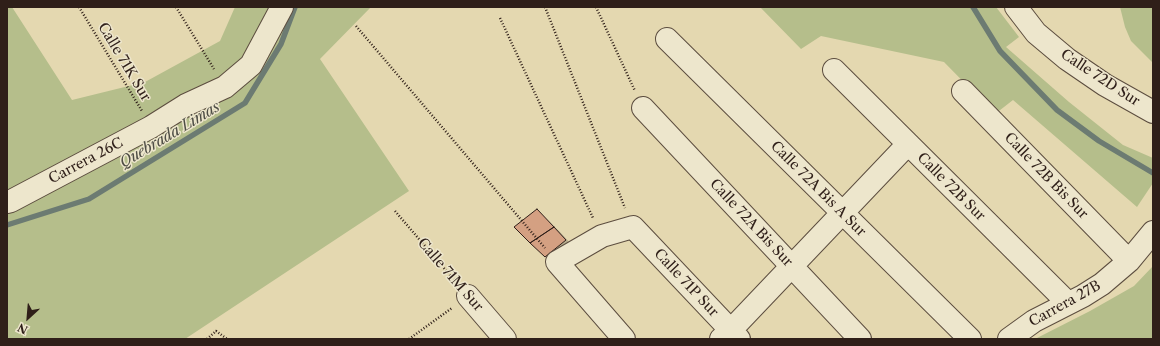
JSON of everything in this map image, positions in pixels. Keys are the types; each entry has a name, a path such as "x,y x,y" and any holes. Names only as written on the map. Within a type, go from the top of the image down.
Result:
{"street":[{"name":"Carrera 26C","path":"7,202 151,127 186,105 225,87 250,65 282,7"},
{"name":"Calle 72D Sur","path":"1016,7 1036,33 1067,59 1105,85 1153,112"},
{"name":"Calle 72A Bis A Sur","path":"667,39 970,339"},
{"name":"Calle 72B Sur","path":"834,70 1068,303"},
{"name":"Calle 72B Bis Sur","path":"963,91 1129,261"},
{"name":"Calle 72A Bis Sur","path":"643,108 860,339"},
{"path":"730,336 842,213 908,144"},
{"path":"624,339 557,262 602,236 633,227"},
{"name":"Calle 71P Sur","path":"633,227 730,336"},
{"name":"Carrera 27B","path":"1009,339 1034,321 1083,296 1102,284 1129,261 1153,232"},
{"name":"Calle 71M Sur","path":"468,296 505,339"}],"path":[{"name":"Calle 71K Sur","path":"79,7 151,127"},
{"path":"176,7 225,87"},
{"path":"545,7 633,227"},
{"path":"596,7 643,108"},
{"path":"500,18 602,236"},
{"path":"356,26 557,262"},
{"name":"Calle 71M Sur","path":"395,211 468,296"},
{"path":"409,339 468,296"},
{"path":"207,339 216,331 228,339"}],"green space":[{"path":"7,7 12,7 72,100 145,82 220,41 235,7 371,7 320,59 409,191 185,339 7,339"},
{"path":"760,7 996,7 1019,37 1006,47 1069,102 1123,145 1153,158 1153,183 1137,207 1013,100 995,114 944,62 821,36 801,49"},
{"path":"1120,7 1153,7 1153,63 1131,41 1125,27"},
{"path":"1153,266 1153,339 1035,339 1090,311 1134,286"}],"building":[{"path":"537,209 554,227 530,243 514,227"},
{"path":"554,227 566,240 545,257 530,243"}],"waterway":[{"name":"Quebrada Limas","path":"7,225 89,199 245,103 281,44 295,7"},
{"path":"973,7 1000,51 1057,110 1099,141 1153,173"}]}
